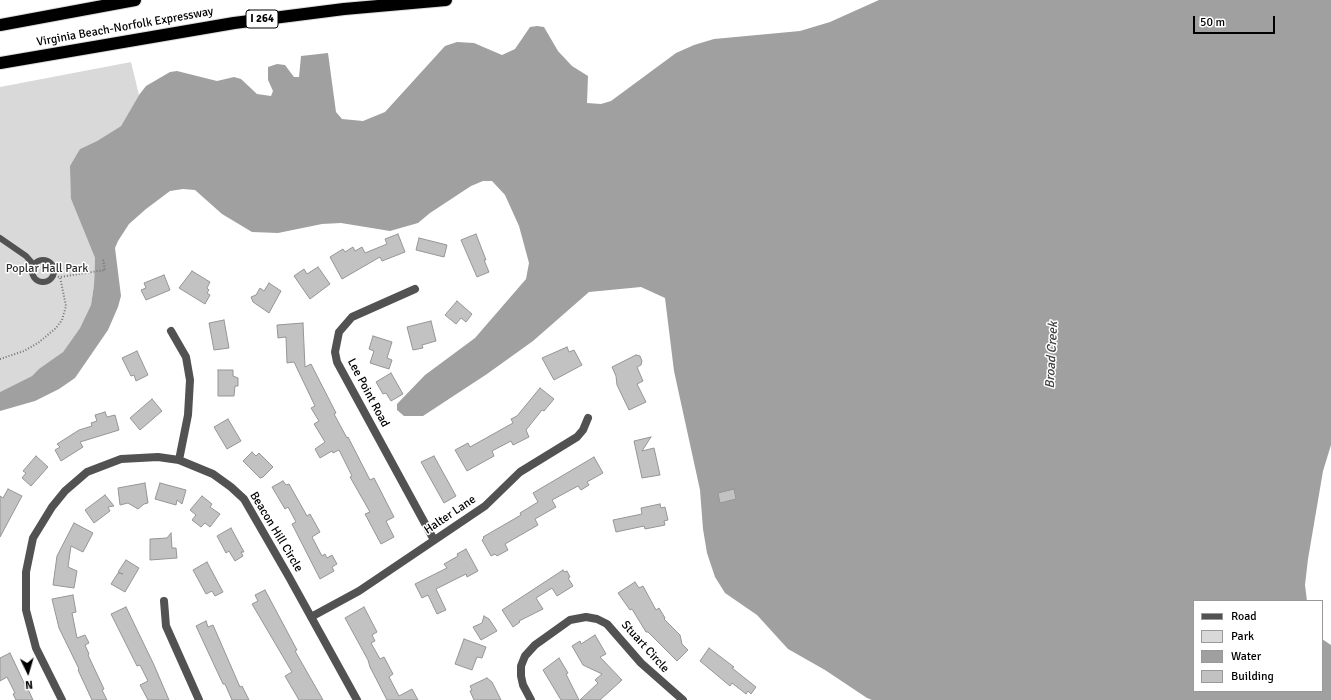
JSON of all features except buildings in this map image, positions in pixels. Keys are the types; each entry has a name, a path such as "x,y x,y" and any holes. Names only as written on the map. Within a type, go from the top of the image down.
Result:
{"highway":[{"name":"Virginia Beach-Norfolk Expressway","path":"0,25 135,0"},
{"name":"Virginia Beach-Norfolk Expressway","path":"0,63 234,23 344,9 446,0"},
{"path":"0,69 80,49"}],"street":[{"name":"Lee Point Road","path":"415,289 352,317 339,332 335,352 338,362 434,540"},
{"path":"171,331 186,357 190,380 188,415 179,460"},
{"name":"Halter Lane","path":"311,617 359,591 485,506 520,472 577,437 583,430 588,418"},
{"name":"Beacon Hill Circle","path":"62,700 36,648 26,610 26,572 33,538 52,507 65,491 87,472 121,459 140,457 158,457 179,460 213,474 231,486 244,499 357,700"},
{"path":"164,601 166,626 199,700"},
{"name":"Stuart Circle","path":"531,700 523,685 521,676 525,656 535,645 570,620 586,617 597,619 607,624 641,663 683,700"}],"lane":[{"path":"0,238 26,256 33,264 32,275 37,281 45,282 52,276 54,267 50,261 39,260 33,264"}],"path":[{"path":"52,276 60,277 105,270 104,259"},
{"path":"0,359 24,351 38,343 56,328 62,320 66,306 60,277"}],"green space":[{"name":"Poplar Hall Park","path":"131,62 139,95 121,126 97,141 80,149 71,199 95,258 94,285 91,305 80,328 63,352 32,376 0,392 0,87"}],"water":[{"name":"Broad Creek","path":"879,0 1331,0 1331,445 1323,471 1308,559 1305,585 1307,600 1193,600 1193,692 1323,692 1323,640 1331,645 1331,700 872,700 867,698 825,670 788,649 757,615 725,593 715,577 707,553 703,529 700,490 674,371 665,298 641,287 589,292 533,341 487,374 423,416 404,416 397,410 397,404 425,375 475,338 526,279 529,263 519,226 505,195 492,181 483,181 471,186 430,213 418,223 390,231 341,223 322,224 278,233 252,232 222,214 195,190 183,189 170,191 129,224 118,241 115,248 121,296 118,307 108,330 75,378 59,389 35,401 0,411 0,392 32,376 39,369 63,352 80,328 91,305 94,285 95,258 71,199 70,166 80,149 97,141 121,126 146,86 170,72 177,71 217,81 234,77 241,79 257,94 271,96 273,91 268,80 268,67 277,64 285,65 294,77 299,77 301,56 328,53 336,112 342,119 363,121 385,112 445,46 457,42 474,43 502,55 515,49 530,27 537,26 544,27 558,51 572,66 588,76 587,103 601,104 611,101 676,53 694,45 714,39 800,31 830,22"}]}
